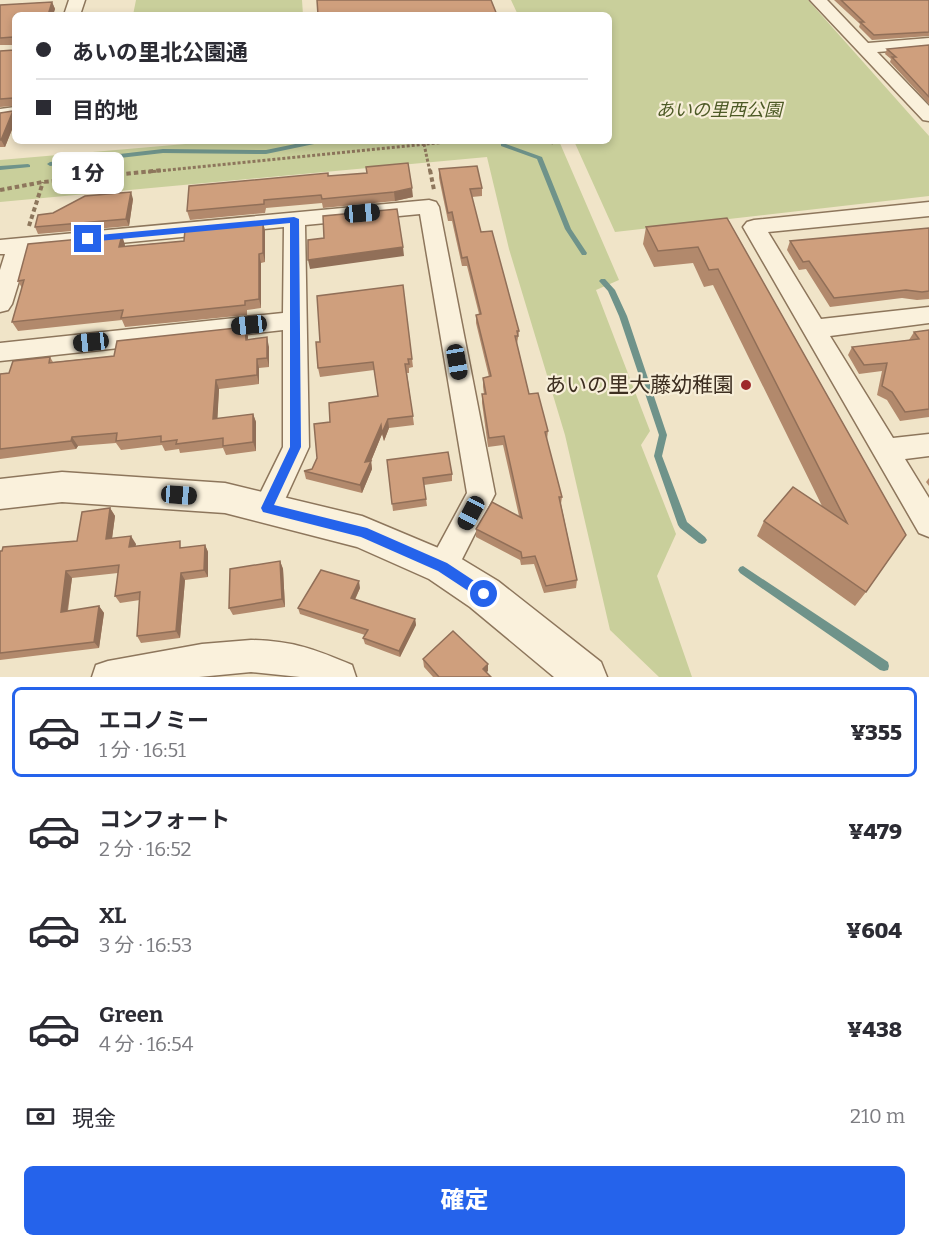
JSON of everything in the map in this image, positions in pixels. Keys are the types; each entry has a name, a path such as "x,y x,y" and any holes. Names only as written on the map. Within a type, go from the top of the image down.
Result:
{"street":[{"path":"818,0 928,114"},
{"path":"864,48 929,43"},
{"path":"0,304 15,242 429,207 481,494 442,567"},
{"path":"929,209 754,227 929,524"},
{"path":"267,508 296,447 294,219"},
{"path":"814,328 929,315"},
{"path":"0,352 295,320"},
{"path":"885,450 929,444"},
{"path":"0,494 62,487 225,498 362,532 442,567 484,594 586,677"},
{"path":"108,677 213,659 271,656 299,660 339,677"}],"path":[{"path":"0,190 43,182 424,144 435,196"},
{"path":"15,242 43,182"}],"green space":[{"path":"136,0 302,0 303,12 134,12"},
{"name":"あいの里西公園","path":"511,0 808,0 929,136 929,196 615,232 575,144 612,144 612,12 517,12"},
{"path":"185,144 560,144 619,280 596,290 650,431 641,445 676,534 657,576 692,677 659,677 610,630 565,435 509,249 487,157 0,202 0,160"}],"building":[{"path":"317,0 491,0 496,12 318,12"},
{"path":"841,0 929,0 929,32 874,35"},
{"path":"52,2 49,12 12,12 12,37 0,38 0,5"},
{"path":"929,45 929,97 887,49"},
{"path":"12,50 12,98 0,99 0,51"},
{"path":"12,111 1,140 0,140 0,113"},
{"path":"408,163 412,188 394,192 322,199 321,195 264,200 264,204 187,211 189,186 328,173 328,176 367,173 366,167"},
{"path":"477,166 482,188 470,189 481,232 492,231 519,331 517,331 518,336 515,336 529,394 538,393 548,431 545,432 562,497 559,497 577,580 546,586 535,556 522,558 521,552 476,529 492,502 522,518 504,436 489,438 482,394 486,394 483,378 491,376 476,315 481,314 467,257 462,258 452,212 448,213 439,169"},
{"path":"131,192 126,219 35,227 38,215 53,213 85,196"},
{"path":"397,209 403,247 308,260 308,240 324,238 323,216"},
{"path":"727,218 906,535 866,592 764,521 793,487 847,523 718,269 709,270 698,247 658,251 646,227"},
{"path":"263,222 263,253 259,254 259,299 245,301 245,305 121,318 123,310 12,322 24,280 18,281 28,244 122,235 119,247 184,241 185,229"},
{"path":"929,228 929,291 922,292 906,290 834,298 809,261 803,262 790,241"},
{"path":"403,285 412,359 408,359 409,364 405,364 413,416 388,419 382,433 381,425 365,462 371,461 360,485 304,471 312,469 317,458 314,424 330,422 329,403 378,396 373,362 318,368 316,342 320,342 317,296"},
{"path":"245,327 246,340 267,337 267,358 257,359 257,375 216,380 213,419 253,414 253,442 223,446 223,438 176,444 177,440 161,442 161,436 116,441 117,433 72,437 71,441 0,449 0,374 9,373 13,361 50,357 49,363 114,356 117,341"},
{"path":"929,330 929,409 905,412 892,392 882,386 887,363 864,365 852,347 919,339 914,332"},
{"path":"448,452 452,474 423,478 426,499 392,504 387,460"},
{"path":"110,508 106,539 131,536 129,547 180,541 180,548 205,545 204,570 181,573 176,631 137,636 140,592 115,596 119,565 66,571 61,612 99,606 94,642 0,653 0,551 3,547 77,541 82,512"},
{"path":"280,561 282,599 229,608 230,569"},
{"path":"321,570 359,581 351,598 415,619 399,651 363,638 368,630 298,608"},
{"path":"453,631 488,664 483,669 491,677 439,677 423,659"}],"waterway":[{"path":"50,164 163,151 266,152 305,144"},
{"path":"503,145 540,158 568,229 584,253"},
{"path":"0,168 28,166"},
{"path":"603,281 611,290 623,316 663,435 658,456 683,525 702,540"},
{"path":"743,570 884,666"}],"place":[{"name":"あいの里大藤幼稚園","path":"746,385"}],"route":[{"path":"88,239 294,219 296,447 267,508 362,532 442,567 484,594"}]}
